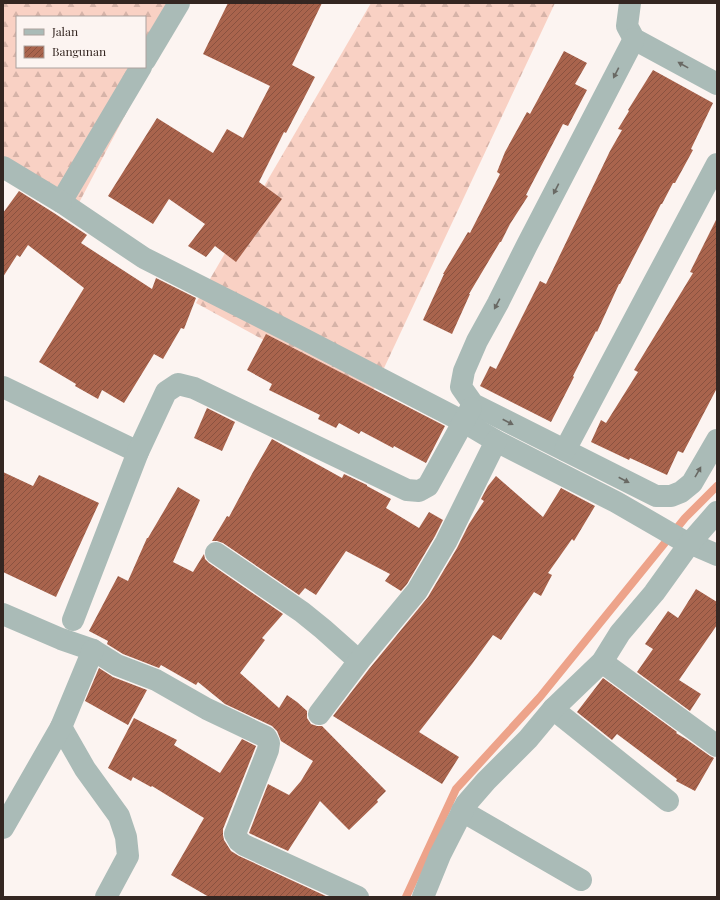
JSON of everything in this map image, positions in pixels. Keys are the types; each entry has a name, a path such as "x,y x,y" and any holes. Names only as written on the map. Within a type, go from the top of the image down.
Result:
{"street":[{"path":"146,58 179,3"},
{"path":"630,3 630,32 527,245 478,341 464,371 461,387 468,413 496,441 616,502 685,541 717,555"},
{"path":"630,32 717,84"},
{"path":"61,202 140,68"},
{"path":"565,450 717,164"},
{"path":"3,167 61,202 144,258 304,339 468,413 565,450 656,496 671,496 681,492 692,483 717,440"},
{"path":"73,620 138,452 166,392 178,384 194,388 408,490 419,491 428,486 468,413"},
{"path":"3,387 138,452"},
{"path":"319,714 359,661 417,590 446,542 496,441"},
{"path":"423,897 440,855 466,804 486,781 528,739 553,710 602,662 620,633 654,593 685,541 717,512"},
{"path":"216,553 302,612 324,629 359,661"},
{"path":"3,614 61,640 93,650 118,665 156,680 206,709 266,738 269,743 268,750 236,834 239,841 244,845 358,897"},
{"path":"3,828 61,727 93,650"},
{"path":"602,662 717,746"},
{"path":"553,710 668,801"},
{"path":"61,727 85,770 119,816 126,837 128,856 106,897"},
{"path":"462,811 581,880"}],"green space":[{"path":"3,3 184,3 71,218 3,177"},
{"path":"371,3 555,3 370,398 196,303"}],"building":[{"path":"228,3 322,3 292,65 315,77 286,133 284,132 259,182 282,199 236,262 215,246 206,257 188,246 205,224 169,199 153,224 108,196 157,118 213,153 227,129 243,138 270,86 203,54"},
{"path":"564,51 587,63 575,84 587,90 568,126 563,124 526,195 528,196 469,294 452,334 423,320 443,274 468,232 470,233 500,174 497,172 505,152 527,112 530,114"},
{"path":"653,70 713,103 691,149 693,150 675,183 673,183 661,204 619,284 597,332 596,331 551,422 480,386 490,366 496,369 540,281 546,284 610,151 622,130 618,129"},
{"path":"19,191 87,235 81,243 152,289 156,278 196,298 184,329 181,328 163,359 154,354 124,403 102,390 98,399 75,386 76,384 39,362 84,288 28,245 20,257 17,255 3,277 3,213"},
{"path":"717,218 717,388 683,453 678,451 667,475 630,458 629,460 591,442 601,420 606,423 638,372 634,370 693,273 690,272"},
{"path":"266,334 445,426 426,463 361,431 359,434 339,423 336,428 318,419 320,415 269,390 272,384 247,370"},
{"path":"207,408 235,422 222,451 194,438"},
{"path":"272,439 342,478 344,474 391,499 386,508 419,528 429,512 443,520 407,584 401,591 385,581 390,574 346,551 316,595 305,588 299,595 223,543 212,541 227,516 229,517"},
{"path":"3,472 33,486 39,475 99,503 56,597 3,572"},
{"path":"496,476 543,517 561,488 595,506 574,541 572,539 548,573 552,575 541,596 534,592 501,640 493,635 419,732 459,757 442,784 333,716 428,597 457,548 469,524 484,501 481,499 488,486"},
{"path":"178,487 200,500 173,562 193,572 204,554 205,559 209,563 283,614 262,638 265,640 240,673 279,708 287,695 297,702 307,711 307,718 311,724 322,726 386,791 377,800 378,802 349,830 320,801 288,851 249,833 268,784 289,795 301,781 313,761 281,741 277,731 272,726 225,704 198,682 196,685 161,665 159,668 123,654 107,644 108,641 89,631 118,576 128,581 147,538"},
{"path":"696,589 717,602 717,625 679,680 701,694 690,711 637,672 653,649 645,644 668,611 678,618"},
{"path":"99,668 113,677 147,690 128,725 85,701"},
{"path":"603,678 677,732 676,733 714,758 695,791 676,781 677,779 617,734 612,740 577,712"},
{"path":"134,718 177,740 174,745 220,773 242,739 256,746 223,829 224,840 231,851 239,856 328,897 209,897 171,875 204,818 152,786 151,787 133,777 131,781 108,768"}],"waterway":[{"path":"406,897 456,789 540,697 685,518 717,486"}]}
